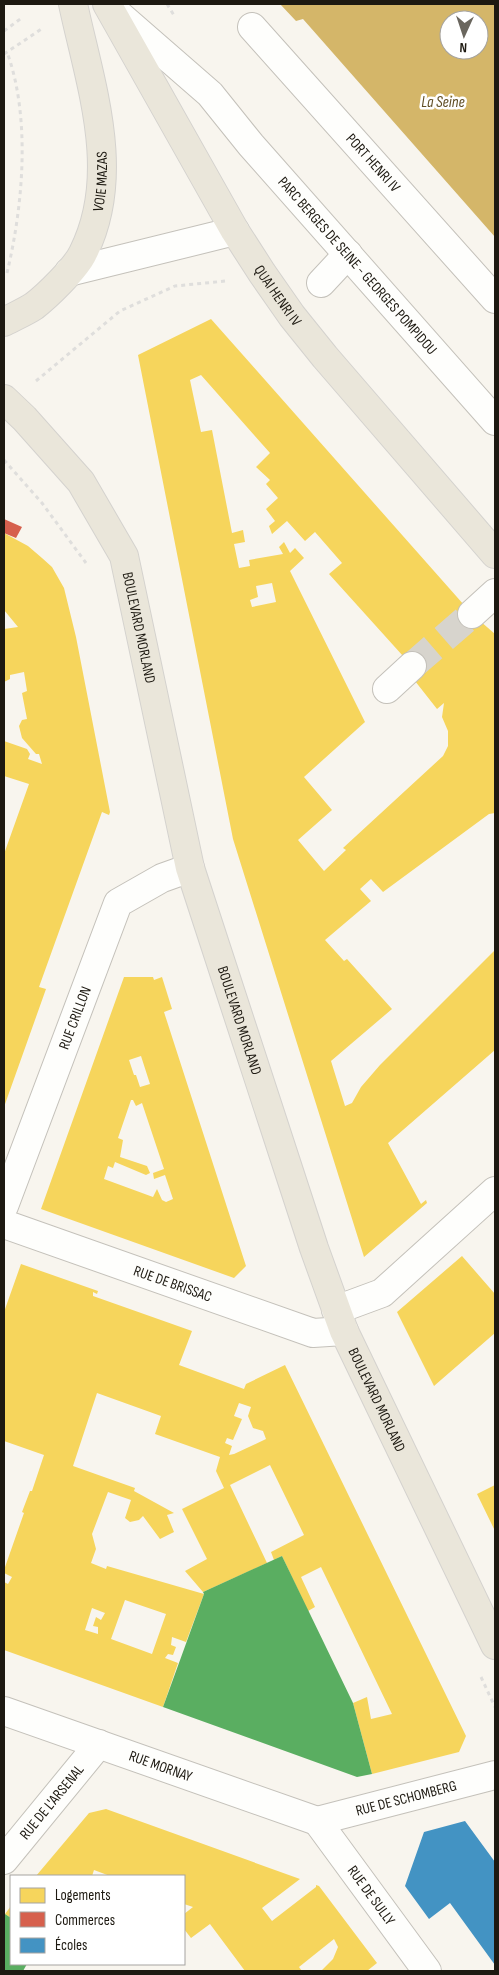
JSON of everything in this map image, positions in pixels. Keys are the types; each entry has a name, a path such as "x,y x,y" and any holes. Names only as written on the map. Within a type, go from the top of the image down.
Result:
{"main road":[{"name":"QUAI HENRI IV","path":"107,4 235,231 262,273 325,357 495,554"},
{"name":"VOIE MAZAS","path":"4,322 34,306 69,272 83,254 97,216 103,175 100,130 76,16"},
{"name":"BOULEVARD MORLAND","path":"4,399 24,418 81,482 124,556 190,868 340,1320 495,1645"}],"street":[{"name":"PARC BERGES DE SEINE - GEORGES POMPIDOU","path":"107,4 210,94 251,144 495,421"},
{"name":"PORT HENRI IV","path":"252,27 495,299"},
{"path":"69,272 235,231"},
{"path":"321,283 348,254"},
{"path":"472,614 495,593"},
{"path":"387,689 412,666"},
{"name":"RUE CRILLON","path":"4,1206 118,903 162,878 190,868"},
{"name":"RUE DE BRISSAC","path":"4,1224 312,1333 340,1320 382,1294 495,1192"},
{"name":"RUE MORNAY","path":"4,1710 317,1821"},
{"name":"RUE DE L'ARSENAL","path":"4,1860 99,1744"},
{"name":"RUE DE SCHOMBERG","path":"317,1821 495,1775"},
{"name":"RUE DE SULLY","path":"317,1821 427,1971"}],"path":[{"path":"4,31 23,17"},
{"path":"7,273 13,248 21,172 19,112 15,80 5,53 37,32"},
{"path":"34,383 120,311 175,286 223,282 231,279"},
{"path":"4,460 42,503 89,567"}],"water":[{"name":"La Seine","path":"280,4 495,4 495,237 303,19 296,21"}],"building: Logements":[{"path":"211,319 472,614 495,634 495,813 489,814 383,892 371,879 360,889 371,901 325,940 344,961 347,959 392,1009 331,1061 345,1106 352,1103 361,1087 380,1065 495,950 495,1050 388,1143 421,1204 426,1200 427,1203 364,1257 233,839 138,355","holes":["201,375 270,453 256,467 270,480 266,484 278,498 266,509 275,521 269,526 272,534 287,521 305,541 315,532 342,563 329,574 412,666 415,681 437,709 444,703 442,717 448,731 448,746 443,756 343,848 346,850 324,871 298,840 332,810 304,777 365,722 290,571 304,558 295,548 290,553 284,542 279,547 283,554 249,560 250,566 239,568 234,544 245,542 243,530 232,533 212,430 201,432 190,380","272,583 276,602 252,607 250,600 258,597 256,586"]},
{"path":"4,533 28,546 52,567 64,588 76,637 110,812 109,815 102,812 39,987 46,989 4,1107 4,854 29,784 4,776 4,741 27,749 30,754 28,759 42,764 39,754 36,754 22,738 19,726 22,720 27,719 22,693 27,691 24,672 10,675 10,679 4,682 4,629 18,627 4,610"},
{"path":"124,977 153,977 154,980 162,977 172,1009 164,1012 246,1266 234,1278 41,1209","holes":["141,1056 150,1084 140,1087 129,1060","131,1100 133,1100 136,1106 142,1103 164,1169 153,1173 154,1179 165,1175 173,1199 166,1202 162,1200 157,1189 153,1197 104,1179 108,1166 113,1168 115,1162 146,1175 150,1173 147,1166 120,1157 123,1140 118,1138"]},
{"path":"462,1256 495,1294 495,1333 434,1386 397,1312"},
{"path":"21,1264 98,1291 97,1294 93,1292 93,1296 192,1331 179,1365 244,1389 246,1384 285,1365 466,1736 459,1752 372,1774 353,1703 367,1697 371,1719 392,1714 321,1567 301,1577 315,1607 308,1611 282,1556 274,1560 271,1552 304,1535 270,1465 230,1485 267,1563 203,1592 185,1571 207,1559 182,1509 224,1488 216,1471 220,1457 155,1434 161,1416 97,1393 73,1466 135,1488 134,1491 174,1513 167,1515 174,1532 160,1539 143,1516 139,1520 130,1522 125,1518 131,1500 108,1492 92,1534 96,1549 91,1563 106,1569 107,1566 204,1594 186,1642 172,1637 171,1645 176,1647 173,1655 168,1654 165,1658 178,1663 163,1707 4,1650 4,1582 8,1584 12,1577 4,1573 4,1570 24,1513 22,1512 30,1491 32,1491 44,1455 4,1441 4,1312","holes":["239,1403 251,1407 248,1416 253,1428 263,1431 266,1439 229,1455 232,1446 225,1443 227,1438 233,1440 242,1419 234,1416","125,1600 166,1614 152,1654 111,1639","92,1608 105,1613 101,1620 96,1617 93,1626 98,1627 98,1634 85,1630"]},
{"path":"495,1485 495,1531 477,1494"},
{"path":"106,1809 300,1879 262,1908 272,1921 316,1887 316,1885 319,1886 377,1963 367,1971 321,1971 333,1959 338,1947 334,1939 299,1967 302,1971 245,1971 210,1924 191,1938 185,1930 185,1913 193,1907 185,1904 185,1875 107,1875 94,1870 92,1875 37,1875 89,1813"},
{"path":"10,1907 10,1917 5,1914"}],"building: Commerces":[{"path":"4,519 22,527 16,538 4,533"}],"building: Écoles":[{"path":"465,1821 495,1862 495,1965 450,1903 429,1919 405,1886 424,1832"}],"building: Public":[{"path":"282,1556 353,1703 372,1774 357,1777 163,1707 204,1594 203,1592"},
{"path":"5,1914 10,1917 10,1965 26,1965 23,1971 4,1971"}],"tunnel":[{"path":"412,666 472,614"}]}
